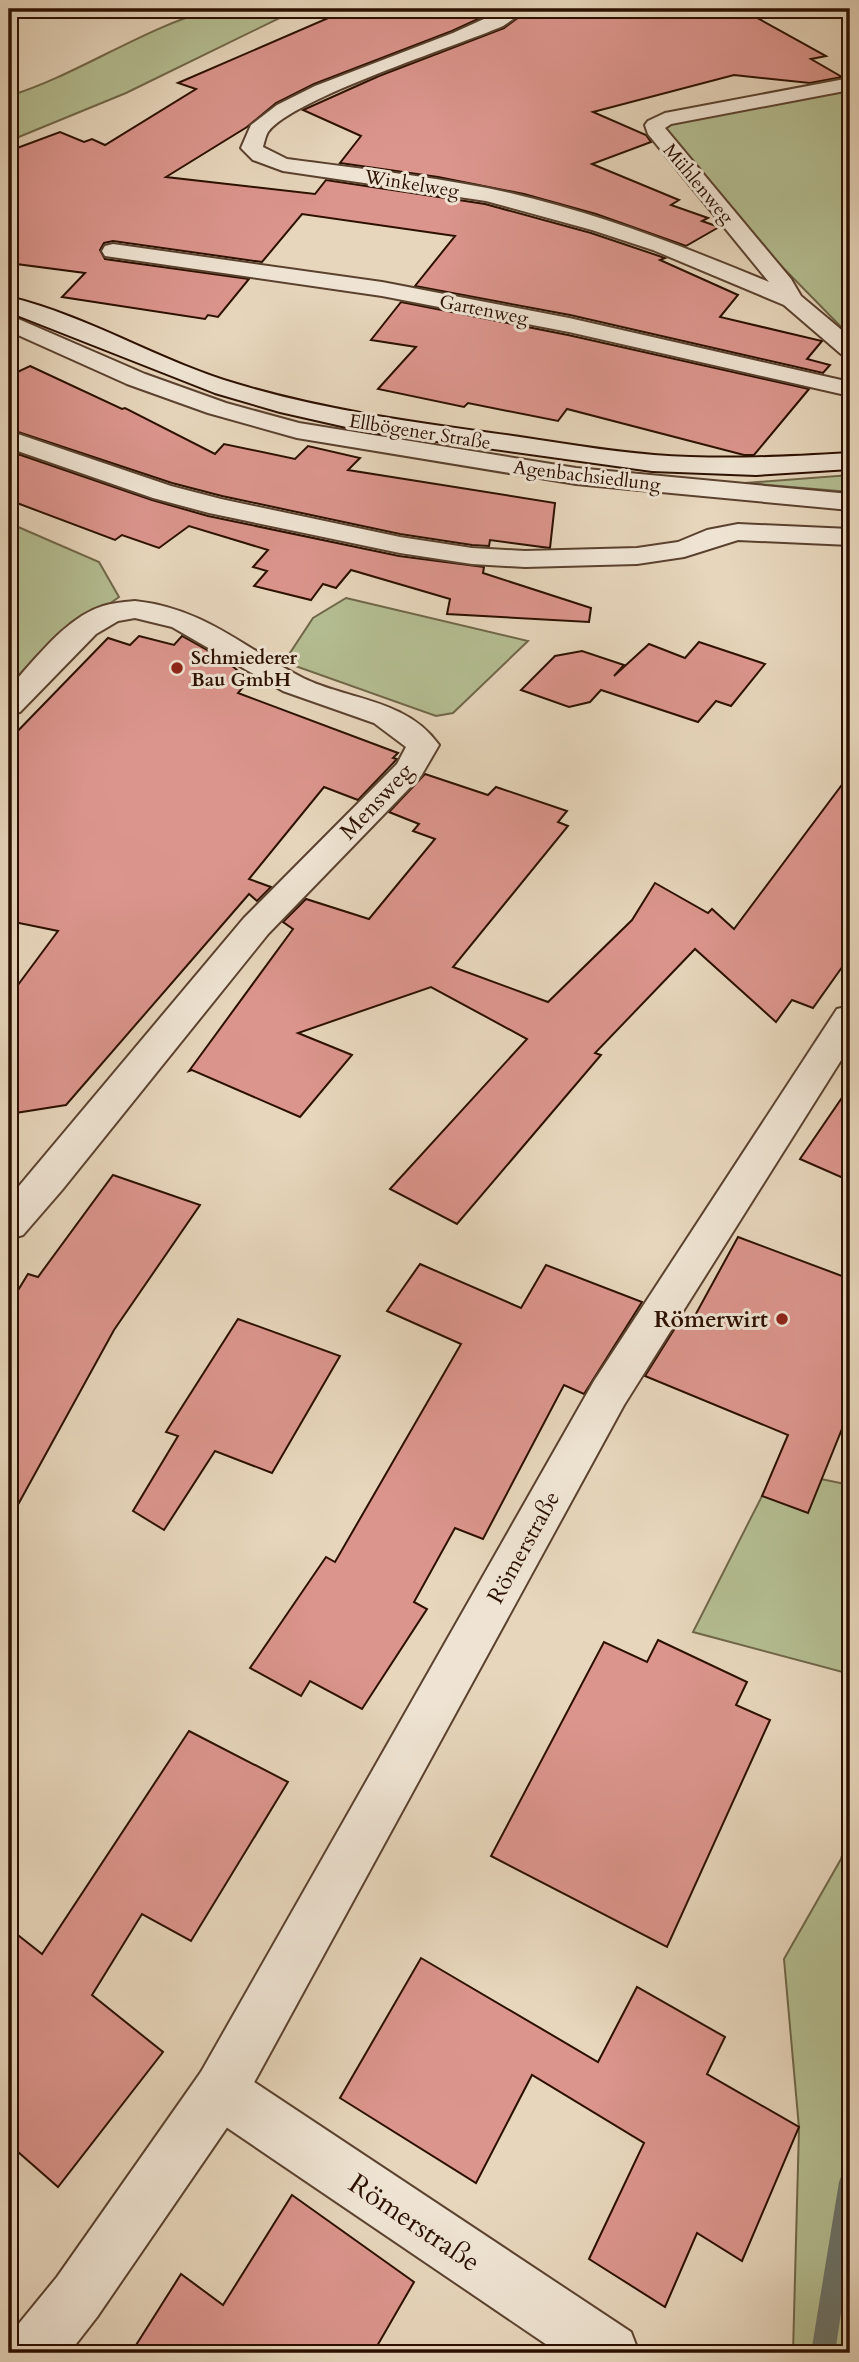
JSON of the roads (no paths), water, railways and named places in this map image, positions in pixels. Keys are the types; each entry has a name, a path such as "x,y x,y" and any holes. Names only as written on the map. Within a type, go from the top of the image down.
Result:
{"street":[{"name":"Winkelweg","path":"519,9 484,30 361,74 291,104 256,131 252,148 260,156 283,165 462,190 549,211 679,252 792,300 850,349"},
{"name":"Mühlenweg","path":"792,300 783,284 655,130 655,125 665,119 850,84"},
{"name":"Gartenweg","path":"113,251 382,289 569,325 850,389"},
{"name":"Ellbögener Straße","path":"9,304 38,313 176,371 232,391 289,407 363,422 652,464 756,467 850,461"},
{"name":"Agenbachsiedlung","path":"9,322 136,379 218,408 297,430 576,476 850,502"},
{"path":"9,439 150,488 219,507 400,545 472,556 525,559 637,556 684,549 717,536 738,533 798,533 850,537"},
{"name":"Mensweg","path":"9,706 78,635 109,613 142,609 192,625 225,640 257,666 297,686 387,717 423,745 410,769 256,926 9,1224"},
{"name":"Römerstraße","path":"33,2353 77,2297 220,2091 609,1393 850,1018"},
{"name":"Römerstraße","path":"220,2091 610,2353"}],"waterway":[{"path":"823,2353 850,2182"}],"place":[{"name":"Schmiederer Bau GmbH","path":"177,668"},
{"name":"Römerwirt","path":"782,1319"}]}
